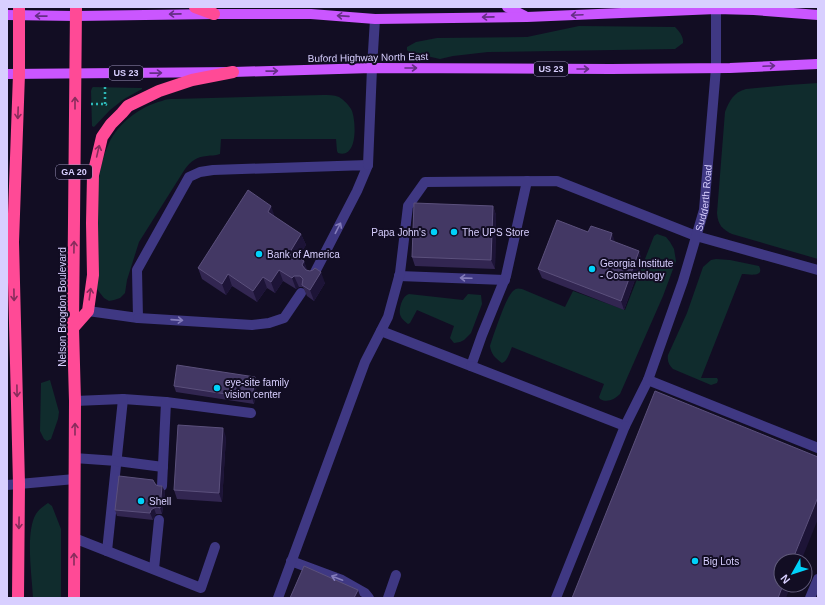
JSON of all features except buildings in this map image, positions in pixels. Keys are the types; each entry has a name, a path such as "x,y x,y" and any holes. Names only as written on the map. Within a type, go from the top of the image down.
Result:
{"highway":[{"path":"195,7 214,14"},
{"name":"Nelson Brogdon Boulevard","path":"74,598 75,401 73,328 76,11"},
{"path":"15,12 13,74 13,484 18,598"},
{"path":"73,328 88,311 93,275 93,175 102,137 111,124 128,106 159,91 192,80 233,72"},
{"path":"7,225 13,242"}],"main road":[{"path":"312,14 322,7"},
{"path":"507,7 527,17"},
{"path":"15,12 76,11 214,14 264,10 375,19 527,17 716,8 818,15"},
{"name":"Buford Highway North East","path":"13,74 233,72 372,68 730,68 818,64"}],"street":[{"name":"Sudderth Road","path":"556,598 625,426 648,380 683,281 704,210 716,68 716,8"},
{"path":"314,276 357,191 368,165 375,19"},
{"path":"138,318 137,270 189,177 200,172 213,170 368,165"},
{"path":"471,366 505,280 527,181"},
{"path":"278,598 365,362 388,317 399,276 408,206 425,182 557,181 696,236 818,270"},
{"path":"399,276 505,280"},
{"path":"88,311 138,318 252,325 270,323 284,318 301,293"},
{"path":"381,331 625,426"},
{"path":"648,380 818,448"},
{"path":"107,551 123,399"},
{"path":"75,401 123,399 166,402 251,413"},
{"path":"162,486 166,402"},
{"path":"74,458 163,467"},
{"path":"13,484 74,479"},
{"path":"154,569 159,520"},
{"path":"74,538 201,588 215,547"},
{"path":"292,561 342,580 366,593 369,598"},
{"path":"388,598 396,575"},
{"path":"810,598 818,579"}],"path":[{"path":"105,87 105,104"},
{"path":"91,104 105,104 109,106"}],"green space":[{"path":"579,26 675,27 682,36 683,43 675,49 488,52 440,59 409,52 407,50 407,47 416,42 437,38 527,37"},
{"path":"818,83 818,259 732,234 721,226 718,221 717,213 725,112 732,98 738,92 746,89"},
{"path":"93,87 142,89 124,99 110,110 94,127 92,126 91,91"},
{"path":"333,95 339,97 347,103 352,111 355,131 349,151 345,153 338,153 336,139 221,139 220,154 200,157 187,166 139,242 127,280 125,293 120,298 114,300 109,301 104,298 96,288 99,175 109,143 124,122 138,111 154,103 168,99"},
{"path":"657,234 666,237 670,242 674,249 676,261 663,296 620,394 615,398 608,401 600,399 599,397 604,384 512,347 507,359 502,363 494,356 490,346 500,316 510,295 518,288 565,307 573,291 625,310 654,236"},
{"path":"711,260 730,260 759,266 760,272 758,274 742,274 701,378 717,378 717,383 711,385 673,369 670,366 668,355 687,313 703,267"},
{"path":"409,294 463,300 468,294 481,295 482,304 471,333 464,340 454,343 450,338 454,326 417,310 410,323 408,324 403,320 400,316 400,307 404,298"},
{"path":"50,380 59,412 51,439 47,441 44,439 40,431 41,383"},
{"path":"48,503 52,506 61,529 61,598 33,598 30,554 31,532 36,514"}],"place":[{"name":"Papa John's","path":"434,232"},
{"name":"The UPS Store","path":"454,232"},
{"name":"Bank of America","path":"259,254"},
{"name":"Georgia Institute - Cosmetology","path":"592,269"},
{"name":"eye-site family vision center","path":"217,388"},
{"name":"Shell","path":"141,501"},
{"name":"Big Lots","path":"695,561"}]}
